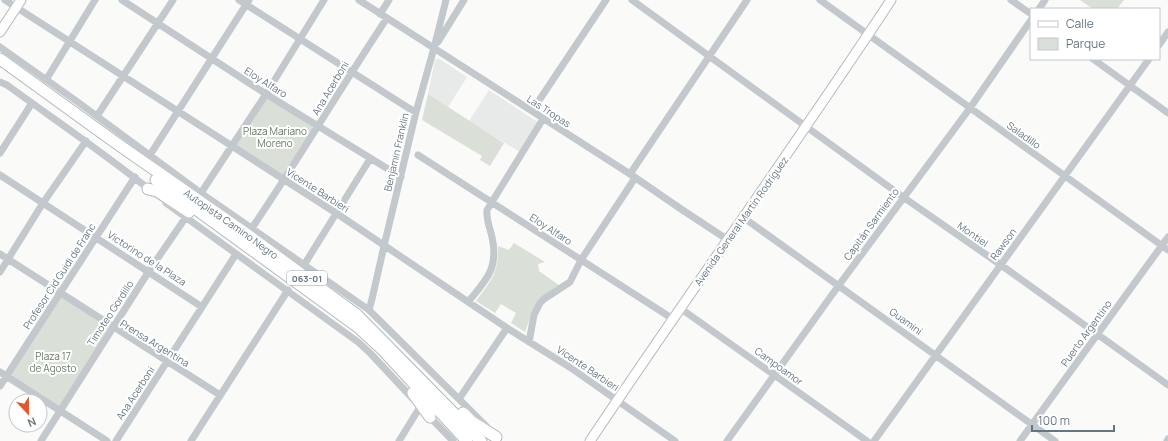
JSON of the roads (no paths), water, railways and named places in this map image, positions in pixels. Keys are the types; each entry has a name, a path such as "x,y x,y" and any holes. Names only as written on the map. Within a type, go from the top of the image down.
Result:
{"highway":[{"name":"Autopista Camino Negro","path":"0,59 5,73 245,243 358,326 383,350 467,441"},
{"name":"Autopista Camino Negro","path":"5,73 300,267 357,315 481,441"},
{"path":"148,189 157,191 218,231 245,243"},
{"path":"252,228 254,233 283,256 300,267"},
{"path":"358,326 374,348 416,396 430,417"},
{"path":"390,347 400,352 472,422 499,439"}],"main road":[{"name":"Avenida General Martín Rodríguez","path":"590,441 680,308 744,218 891,0"},
{"path":"0,32 19,4"}],"street":[{"name":"Vicente Barbieri","path":"5,0 19,4 70,42 284,181 336,213 617,400 675,441"},
{"path":"46,80 95,0"},
{"name":"Eloy Alfaro","path":"122,0 266,94 401,177"},
{"path":"97,116 157,22 173,0"},
{"path":"239,0 247,2 300,40 416,112"},
{"path":"201,193 266,94 324,0"},
{"name":"Las Tropas","path":"359,0 633,176 728,240"},
{"path":"380,14 389,0"},
{"name":"Benjamin Franklin","path":"369,310 416,112 446,0"},
{"path":"434,48 464,0"},
{"path":"532,111 606,0"},
{"name":"Montiel","path":"632,0 903,197 1001,265 1168,386"},
{"path":"529,342 534,315 540,303 570,282 581,260 633,176 747,0"},
{"name":"Saladillo","path":"820,0 1168,250"},
{"path":"1011,0 1030,13"},
{"path":"150,155 247,2"},
{"name":"Ana Acerboni","path":"252,228 284,181 351,71 386,18"},
{"name":"Capitán Sarmiento","path":"727,441 903,197 970,108 1030,21"},
{"path":"1160,44 1168,32"},
{"path":"0,47 201,193 252,228"},
{"path":"1094,60 1168,113"},
{"name":"Rawson","path":"874,441 1148,60"},
{"path":"5,73 7,85 86,140 135,177 148,189 358,342 453,441"},
{"path":"0,153 32,103"},
{"path":"468,302 484,284 493,264 493,250 486,217 487,210 543,119"},
{"path":"0,272 43,203 86,140"},
{"name":"Eloy Alfaro","path":"418,155 673,319"},
{"path":"370,159 300,267 369,310 499,439"},
{"name":"Victorino de la Plaza","path":"0,175 202,307"},
{"name":"Profesor Cid Guidi de Franc","path":"0,386 3,374 60,293 135,177"},
{"name":"Timoteo Gordillo","path":"41,441 112,327 186,217"},
{"name":"Guaminí","path":"744,218 1055,441"},
{"name":"Puerto Argentino","path":"1020,441 1168,237"},
{"name":"Prensa Argentina","path":"0,254 220,395"},
{"name":"Ana Acerboni","path":"116,441 236,254"},
{"path":"191,441 288,290"},
{"name":"Campoamor","path":"680,308 867,441"},
{"path":"459,399 507,328"},
{"path":"3,374 107,441"},
{"path":"399,441 420,407"}],"park label":[{"name":"Plaza Mariano Moreno","path":"275,136"},
{"name":"Plaza 17 de Agosto","path":"53,362"}]}
